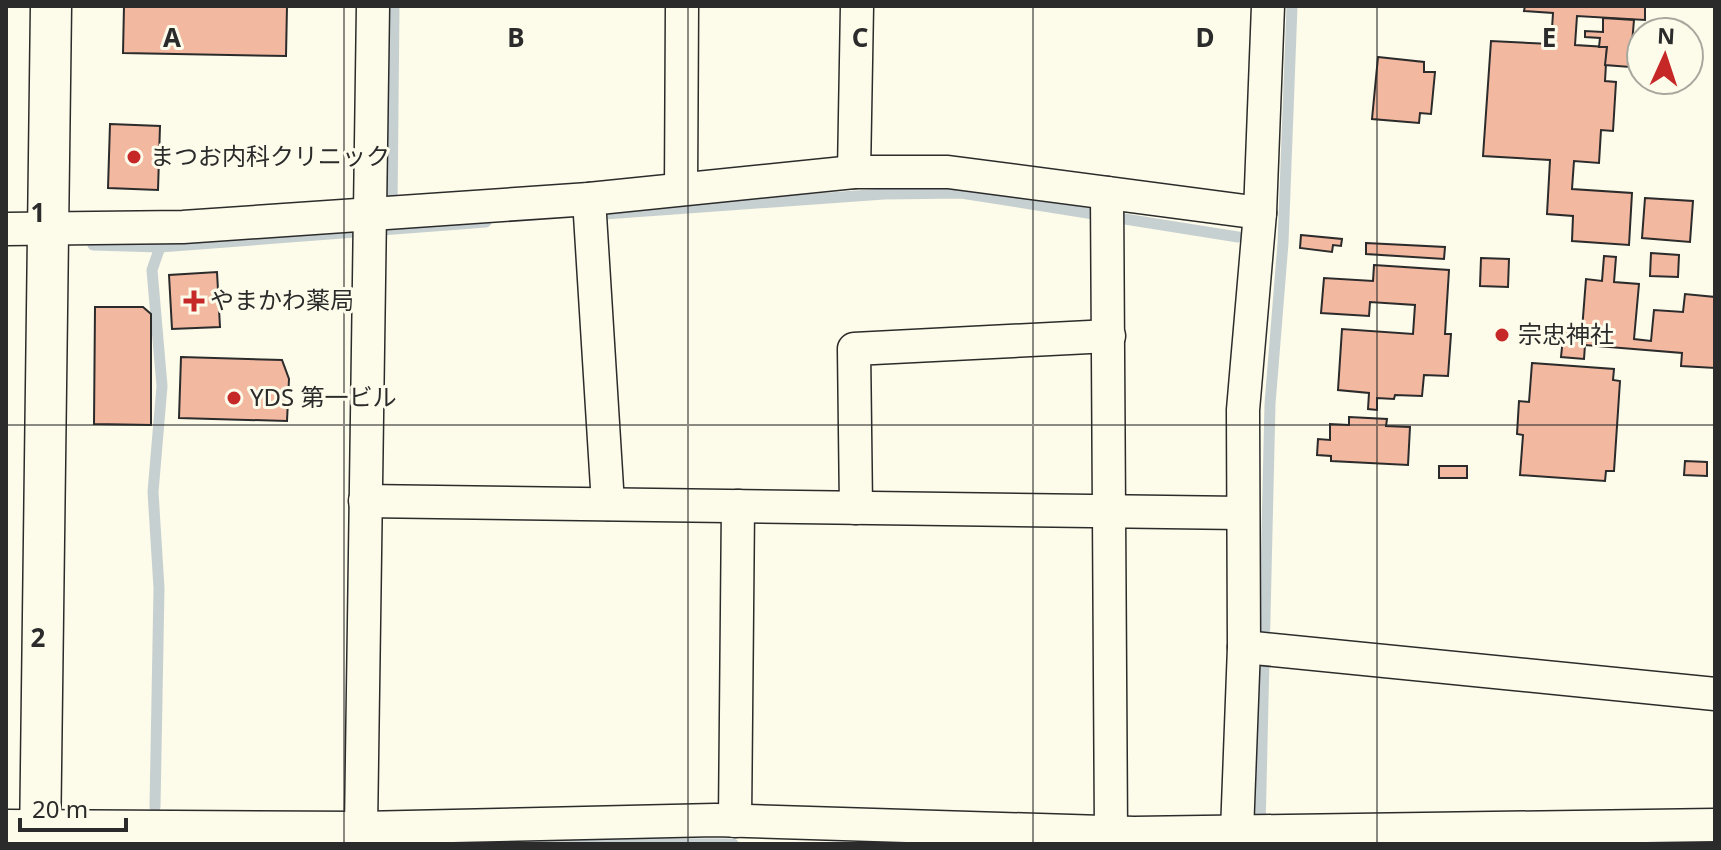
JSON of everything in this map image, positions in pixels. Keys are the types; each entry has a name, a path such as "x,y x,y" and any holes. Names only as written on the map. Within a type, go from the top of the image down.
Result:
{"street":[{"path":"51,6 48,227 29,832 361,828 1522,835 1715,825"},
{"path":"361,828 365,501 379,218 373,6"},
{"path":"681,189 682,6"},
{"path":"854,172 857,6"},
{"path":"1252,832 1259,649 1241,513 1243,410 1260,213 1268,6"},
{"path":"6,229 183,227 589,210 681,189 854,172 948,172 1107,207 1260,213"},
{"path":"1107,207 1111,833"},
{"path":"589,210 608,504"},
{"path":"856,508 854,349 1109,336"},
{"path":"365,501 1241,513"},
{"path":"719,829 738,506"},
{"path":"1259,649 1715,694"}],"building":[{"path":"124,6 287,6 286,56 123,53"},
{"path":"1525,6 1645,6 1645,16 1625,16 1625,19 1577,16 1575,45 1607,47 1605,81 1616,82 1613,131 1601,130 1599,163 1574,161 1572,189 1632,193 1629,245 1572,241 1573,216 1547,214 1550,160 1483,156 1491,41 1551,44 1553,13 1524,11"},
{"path":"1603,18 1625,19 1625,67 1605,65 1607,47 1599,47 1600,38 1585,37 1585,31 1603,32"},
{"path":"1378,57 1424,62 1424,72 1435,72 1431,114 1420,113 1419,123 1372,119"},
{"name":"まつお内科クリニック","path":"110,124 160,126 158,190 108,188"},
{"path":"1645,198 1693,201 1690,242 1642,238"},
{"path":"1301,235 1342,239 1341,246 1333,245 1332,252 1300,248"},
{"path":"1366,243 1445,247 1444,259 1366,254"},
{"path":"1651,253 1679,255 1678,277 1650,276"},
{"path":"1604,256 1616,257 1614,282 1639,284 1634,339 1651,341 1654,310 1683,312 1685,294 1715,297 1715,368 1681,366 1682,353 1585,345 1584,359 1561,357 1564,328 1582,330 1586,279 1602,281"},
{"path":"1481,258 1509,259 1508,287 1480,286"},
{"path":"1374,265 1449,270 1445,334 1451,334 1448,376 1424,375 1422,396 1377,398 1377,410 1368,409 1369,393 1338,390 1342,329 1413,334 1415,305 1370,302 1369,316 1321,313 1324,278 1373,281"},
{"name":"やまかわ薬局","path":"217,272 220,327 172,329 169,275"},
{"path":"95,307 143,307 151,314 151,425 94,424"},
{"name":"YDS 第一ビル","path":"181,357 282,360 289,379 287,421 179,418"},
{"path":"1532,363 1614,369 1613,380 1620,381 1614,471 1606,471 1605,481 1520,475 1523,435 1517,434 1519,401 1529,402"},
{"path":"1349,417 1387,419 1386,426 1410,427 1408,465 1331,461 1331,456 1317,455 1318,439 1330,440 1330,424 1349,425"},
{"path":"1685,461 1707,462 1707,476 1684,475"},
{"path":"1439,466 1467,466 1467,478 1439,478"}],"waterway":[{"path":"392,209 394,6"},
{"path":"1260,829 1270,404 1283,243 1292,6"},
{"path":"591,215 884,194 961,193 1238,237"},
{"path":"93,245 160,247 486,222"},
{"path":"155,807 159,588 153,492 162,386 152,270 160,247"},
{"path":"398,843 733,844"},
{"path":"212,844 301,844"}],"place":[{"name":"まつお内科クリニック","path":"134,157"},
{"name":"やまかわ薬局","path":"194,301"},
{"name":"宗忠神社","path":"1502,335"},
{"name":"YDS 第一ビル","path":"234,398"}]}
